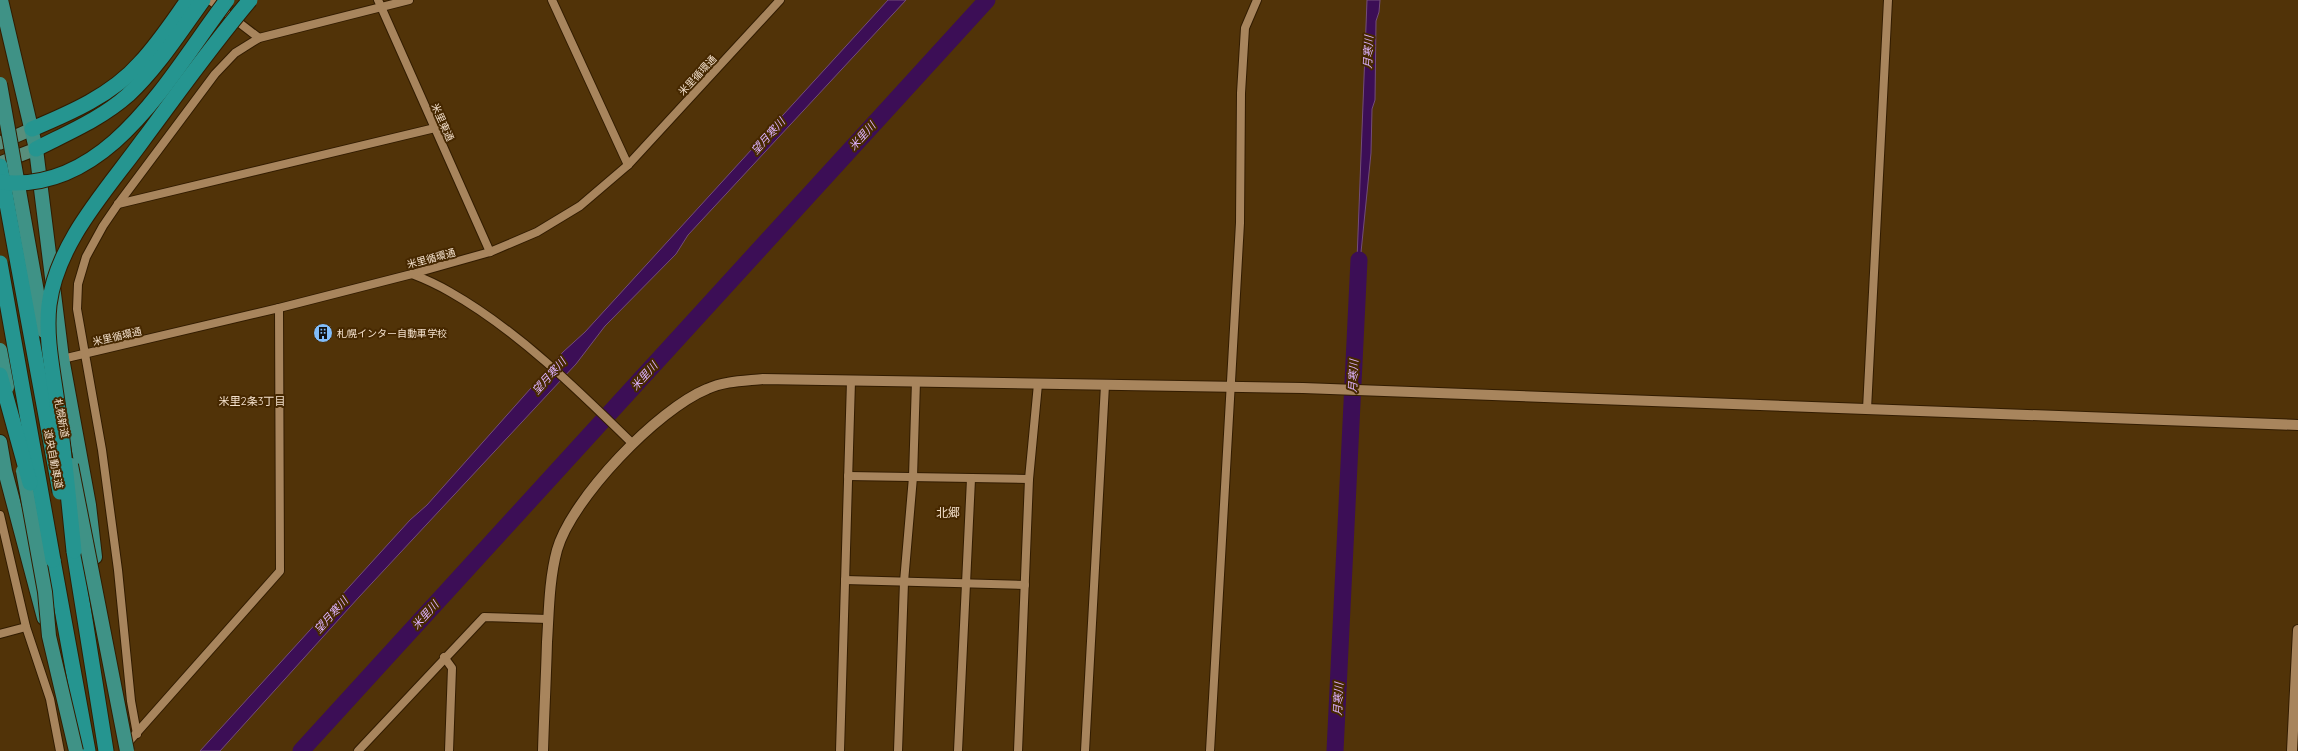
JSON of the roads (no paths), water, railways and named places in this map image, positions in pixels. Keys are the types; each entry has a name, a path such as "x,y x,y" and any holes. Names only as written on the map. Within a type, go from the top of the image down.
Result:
{"highway":[{"path":"1,0 36,149 62,358 89,505 101,619"},
{"path":"32,130 70,113 114,86 140,64 188,0"},
{"path":"36,149 80,128 127,96 161,59 207,0"},
{"path":"0,182 32,182 54,177 77,168 106,149 131,127 163,88 227,0"},
{"path":"74,552 66,469 48,332 49,306 56,275 64,256 93,207 209,49 250,0"},
{"name":"札幌新道","path":"0,84 39,305 127,751"},
{"name":"道央自動車道","path":"0,166 56,472 74,552 106,751"},
{"name":"道央自動車道","path":"0,264 88,751"},
{"path":"0,350 45,592 49,636"},
{"path":"0,376 53,560"},
{"path":"0,442 5,471 49,636 76,751"}],"main road":[{"path":"0,143 32,130"},
{"path":"0,163 36,149"}],"street":[{"path":"207,0 259,38"},
{"path":"137,734 131,701 118,570 86,354 77,309 78,284 86,257 103,226 118,204 214,74 235,53 259,38 380,4 410,0"},
{"path":"552,0 628,165"},
{"name":"米里循環通","path":"0,376 62,358 86,354 279,308 412,274 490,252 537,232 580,206 628,165 780,0"},
{"path":"1210,751 1240,223 1241,93 1244,35 1245,28 1257,0"},
{"path":"1867,409 1888,0"},
{"name":"米里東通","path":"380,4 490,252"},
{"path":"118,204 435,128"},
{"path":"412,274 449,291 483,312 530,350 633,444"},
{"path":"121,751 280,571 279,308"},
{"path":"543,751 549,590 558,548 574,514 633,444 668,411 707,388 728,382 763,380 851,380 1315,388 2298,425"},
{"path":"840,751 851,380"},
{"path":"898,751 904,582 913,477 916,381"},
{"path":"1018,751 1029,479 1038,384"},
{"path":"1085,751 1105,385"},
{"path":"848,476 1029,479"},
{"path":"958,751 971,479"},
{"path":"0,516 26,627 50,699 60,751"},
{"path":"845,580 1025,585"},
{"path":"358,751 444,657 484,616 548,619"},
{"path":"0,634 26,627"},
{"path":"2292,751 2298,630"},
{"path":"444,657 452,668 449,751"}],"water":[{"name":"望月寒川","path":"888,0 906,0 688,235 676,254 605,326 576,364 359,597 220,751 200,751 410,520 427,505 563,352 585,332"},
{"path":"1367,0 1380,0 1379,12 1376,21 1375,100 1372,109 1371,153 1355,312"}],"waterway":[{"name":"米里川","path":"301,751 987,0"},
{"name":"月寒川","path":"1335,751 1359,260"}],"place":[{"name":"札幌インター自動車学校","path":"323,333"}],"district":[{"name":"米里2条3丁目","path":"252,401"},
{"name":"北郷","path":"948,513"}]}
